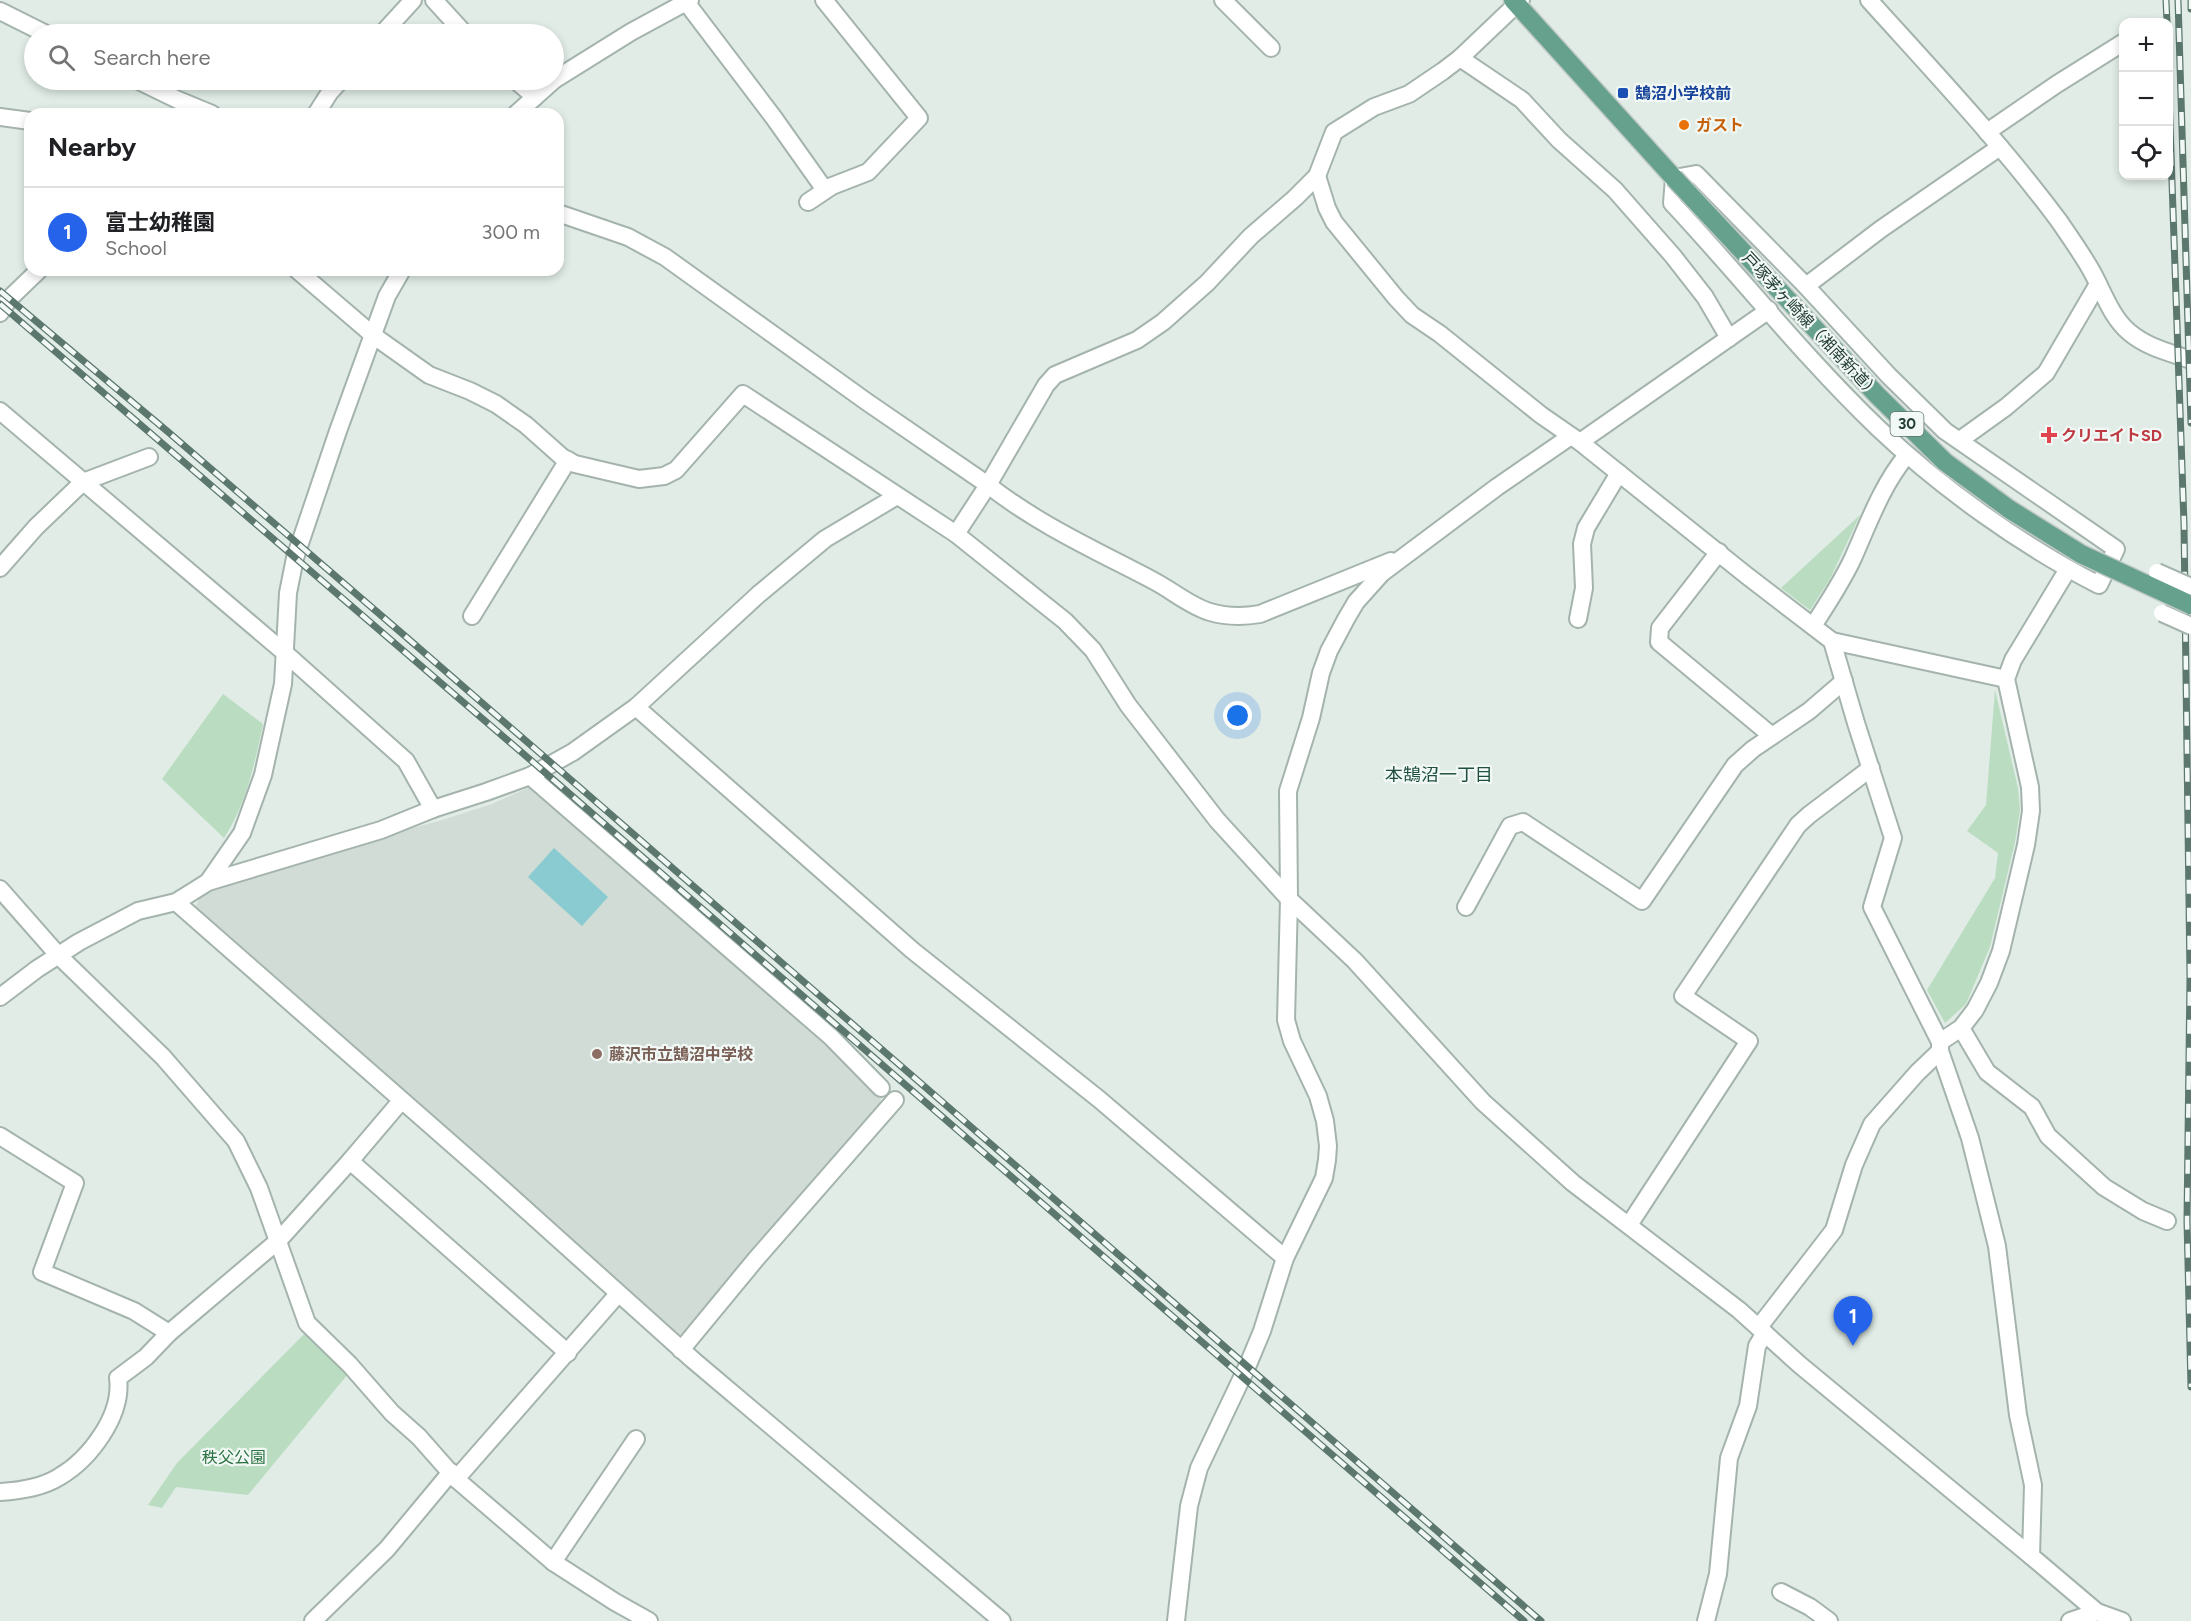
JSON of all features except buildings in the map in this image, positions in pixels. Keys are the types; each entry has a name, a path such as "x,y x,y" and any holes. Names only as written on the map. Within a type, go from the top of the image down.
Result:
{"main road":[{"name":"戸塚茅ヶ崎線（湘南新道）","path":"1517,1 1674,178 1877,395 1945,462 2009,509 2080,554 2191,605"}],"street":[{"path":"391,24 413,0"},
{"path":"434,0 456,24"},
{"path":"808,202 825,190 868,172 919,118 824,0"},
{"path":"1223,0 1271,48"},
{"path":"1869,0 2000,147 2066,230 2116,316 2128,331 2161,351 2191,360"},
{"path":"564,74 631,32 688,1 825,190"},
{"path":"956,534 988,485 1046,385 1055,375 1137,340 1163,322 1207,283 1251,236 1317,176 1334,132 1374,107 1409,94 1460,58 1517,1"},
{"path":"0,11 26,24"},
{"path":"1987,132 2119,45"},
{"path":"1460,58 1522,100 1559,140 1615,190 1654,233 1705,297 1729,338"},
{"path":"159,90 199,108"},
{"path":"320,108 332,90"},
{"path":"527,90 535,97"},
{"path":"523,108 543,90"},
{"path":"0,117 24,120"},
{"path":"1806,286 1881,229 2000,147"},
{"path":"1696,174 1806,286 1889,376 1946,431 2030,492 2116,549 2099,585 2068,569 2001,525 1907,455 1851,401 1672,203 1674,178 1696,174"},
{"path":"1317,176 1334,222 1395,298 1412,315 1440,334 1832,641 2006,680"},
{"path":"564,215 628,237 665,257 1012,504 1062,534 1194,605 1224,615 1244,617 1260,614 1401,558"},
{"path":"0,313 9,300 33,276"},
{"path":"304,276 374,336 429,375 470,391 503,409 568,460 608,473 639,479 664,476 676,470 743,394 956,534 1065,621 1093,650 1128,705 1217,820 1289,899 1355,961 1483,1102 1573,1183 1762,1330 1800,1365 2097,1612 2122,1621"},
{"path":"208,882 242,833 254,804 272,739 283,684 288,593 295,558 387,296 399,276"},
{"path":"1960,440 2006,407 2046,373 2098,284"},
{"path":"1176,1621 1190,1506 1199,1468 1259,1336 1285,1258 1324,1178 1328,1146 1325,1121 1318,1096 1292,1041 1286,1020 1289,899 1288,791 1329,651 1356,602 1382,573 1401,558 1497,486 1575,439 1769,310"},
{"path":"0,411 285,653 406,761 433,809"},
{"path":"1813,626 1840,585 1894,470 1907,455"},
{"path":"0,568 36,527 83,482 149,457"},
{"path":"472,616 568,460"},
{"path":"1578,619 1584,588 1582,543 1586,528 1619,473"},
{"path":"0,997 37,969 79,942 138,911 176,902 208,882 381,830 433,809 530,776 573,752 636,707 759,594 825,539 897,496"},
{"path":"1719,552 1660,628 1659,642 1772,736"},
{"path":"1706,1621 1718,1574 1729,1458 1748,1406 1757,1346 1762,1330 1834,1230 1854,1165 1872,1124 1917,1072 1976,1010 2001,951 2026,845 2031,811 2030,787 2006,680 2013,660 2068,569"},
{"path":"2157,572 2191,587"},
{"path":"2162,613 2191,626"},
{"path":"1832,641 1893,838 1872,907 1940,1047 1970,1138 1997,1246 2018,1415 2033,1485 2031,1556"},
{"path":"1466,907 1510,826 1523,822 1642,901 1735,765 1753,749 1792,724 1844,681"},
{"path":"636,707 912,950 1101,1100 1285,1258"},
{"path":"1629,1225 1749,1041 1683,996 1798,825 1871,768"},
{"path":"530,776 831,1037 881,1088"},
{"path":"0,889 59,956 163,1057 236,1142 260,1188 307,1323 350,1365 392,1413 419,1437 453,1475 553,1562 615,1608 649,1621"},
{"path":"176,902 486,1174 681,1350 1002,1621"},
{"path":"1960,1028 1987,1072 2032,1107 2048,1136 2104,1187 2144,1211 2167,1221"},
{"path":"681,1350 756,1258 895,1100"},
{"path":"0,1492 45,1483 59,1477 76,1464 101,1438 112,1417 118,1398 118,1378 146,1357 169,1333 279,1240 401,1101"},
{"path":"0,1136 75,1183 42,1272 134,1311 169,1333"},
{"path":"350,1161 568,1353"},
{"path":"313,1621 387,1549 568,1353 618,1294"},
{"path":"553,1562 636,1439"},
{"path":"1781,1592 1810,1607 1829,1621"},
{"path":"2070,1621 2097,1612"}],"shaded area":[{"name":"藤沢市立鵠沼中学校","path":"530,787 881,1094 880,1107 688,1335 677,1334 195,908 203,890 354,843 439,821 492,804"}],"green space":[{"path":"1860,515 1830,579 1810,610 1781,588"},
{"path":"1995,690 2018,788 2020,810 2015,842 1990,947 1966,1004 1945,1023 1927,990 1995,878 1998,853 1967,831 1986,805"},
{"path":"223,694 263,724 244,797 224,838 162,779"},
{"name":"秩父公園","path":"308,1330 353,1368 248,1495 176,1487 162,1508 148,1505 177,1463"}],"water":[{"path":"554,848 608,897 582,926 528,877"}],"railway":[{"path":"2166,0 2167,18"},
{"path":"2178,0 2191,423"},
{"path":"2191,0 2191,9"},
{"path":"2168,72 2184,524 2190,976 2187,1221 2191,1387"},
{"path":"0,291 405,636 1541,1621"},
{"path":"0,304 541,769 1524,1621"}],"place":[{"name":"鵠沼小学校前","path":"1623,93"},
{"name":"ガスト","path":"1684,125"},
{"name":"クリエイトSD","path":"2049,435"},
{"name":"藤沢市立鵠沼中学校","path":"597,1054"},
{"name":"富士幼稚園","path":"1853,1346"}],"district":[{"name":"本鵠沼一丁目","path":"1439,775"}]}
